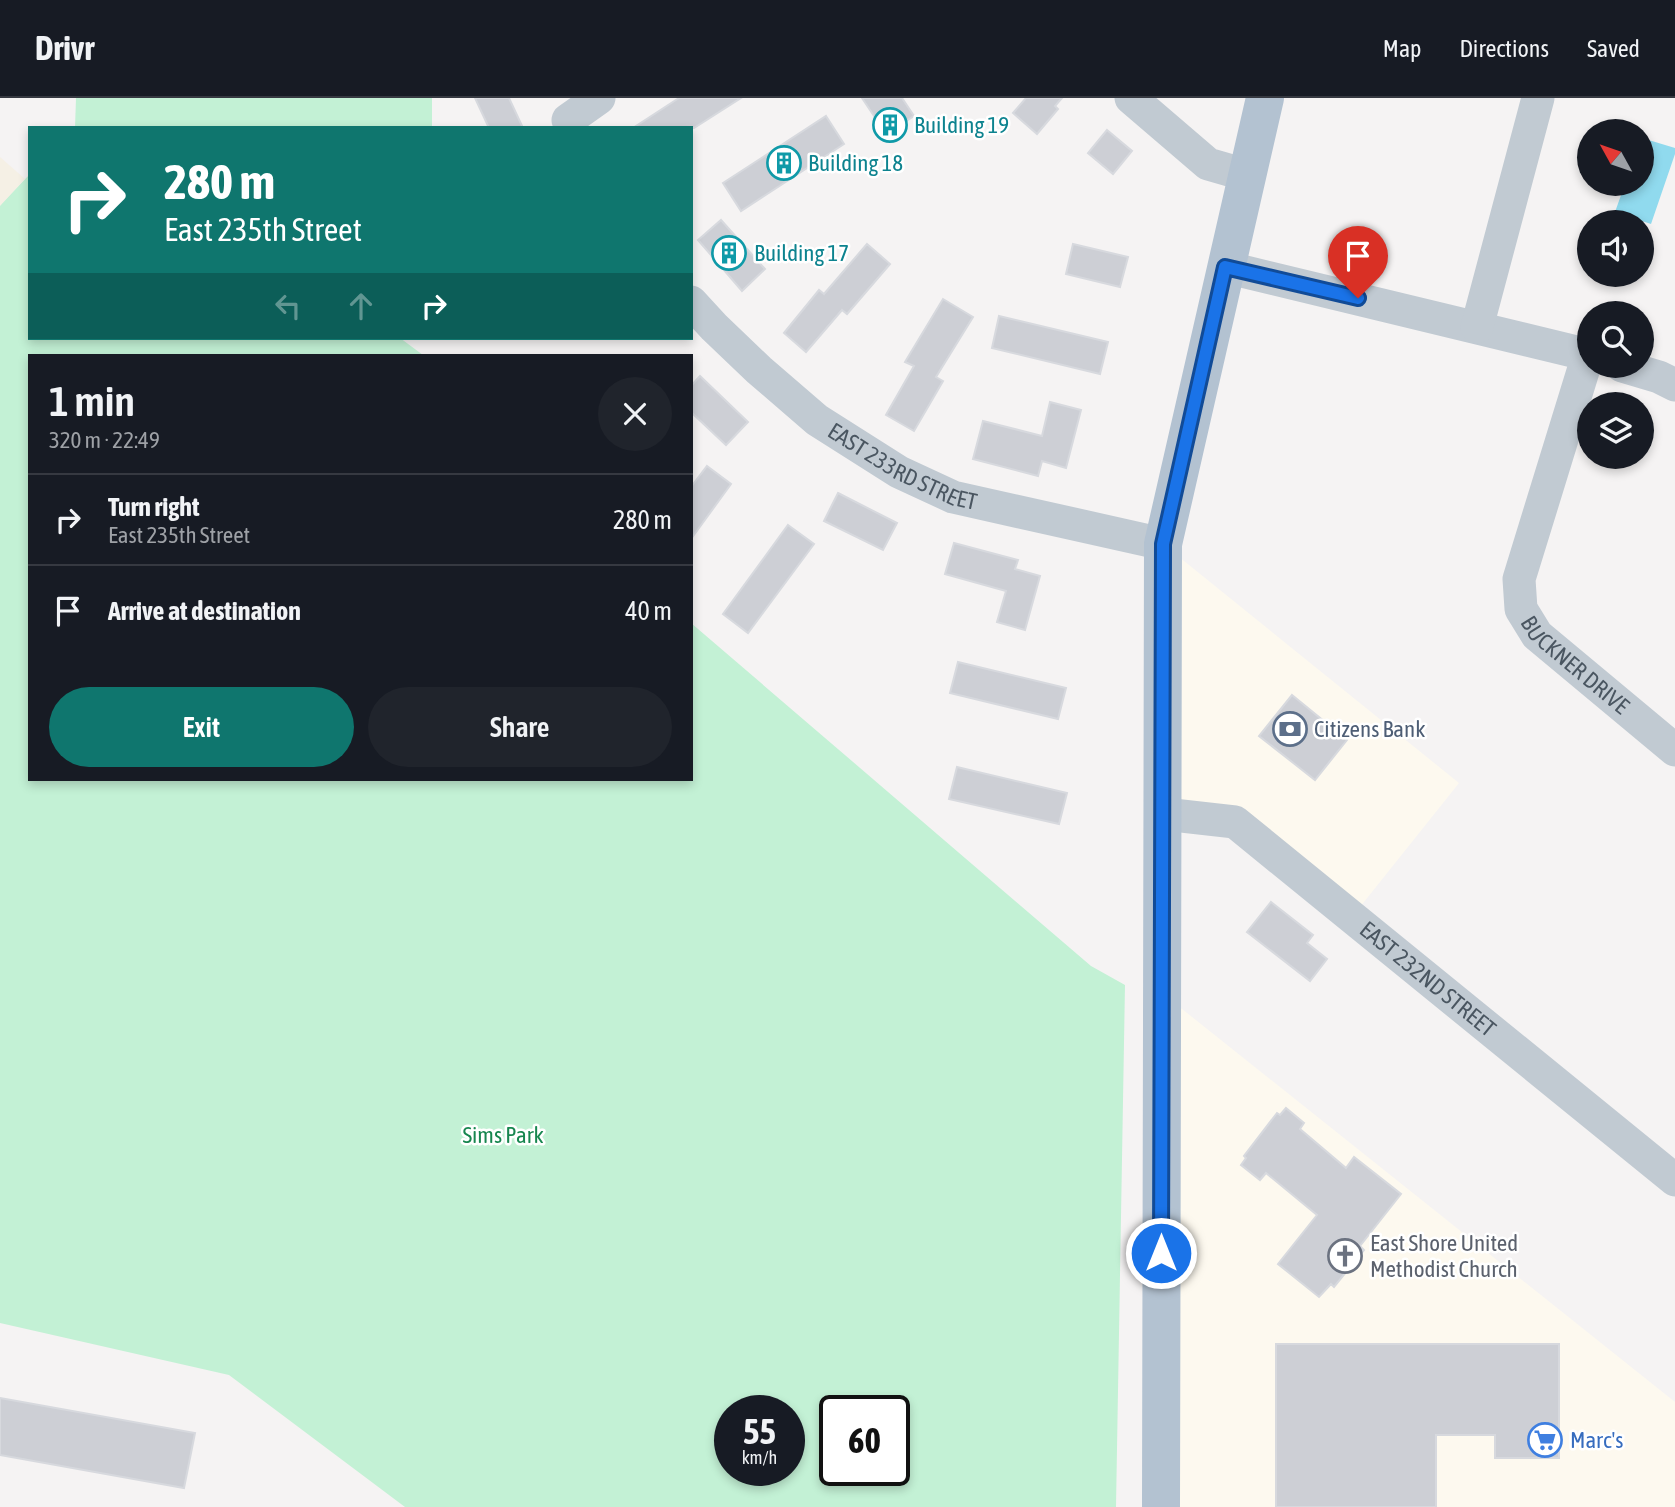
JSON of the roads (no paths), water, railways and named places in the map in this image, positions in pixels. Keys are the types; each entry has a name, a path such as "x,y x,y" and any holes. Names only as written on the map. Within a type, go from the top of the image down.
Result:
{"main road":[{"path":"1161,1507 1163,544 1265,98"}],"street":[{"path":"566,115 599,98"},
{"path":"1131,98 1208,164 1246,174"},
{"path":"1476,327 1538,98"},
{"path":"1225,267 1577,352"},
{"name":"EAST 233RD STREET","path":"693,304 759,370 817,420 898,472 953,496 1163,544"},
{"path":"1654,376 1675,385"},
{"name":"BUCKNER DRIVE","path":"1582,378 1519,579 1521,609 1537,635 1675,750"},
{"name":"EAST 232ND STREET","path":"1164,814 1235,822 1675,1180"}],"water":[{"path":"1654,142 1675,148 1654,215 1654,210 1616,210 1621,196 1654,196"}],"place":[{"name":"Building 19","path":"890,125"},
{"name":"Building 18","path":"784,163"},
{"name":"Building 17","path":"729,253"},
{"name":"Citizens Bank","path":"1290,729"},
{"name":"East Shore United Methodist Church","path":"1345,1256"},
{"name":"Marc's","path":"1545,1440"}],"park label":[{"name":"Sims Park","path":"503,1135"}]}
